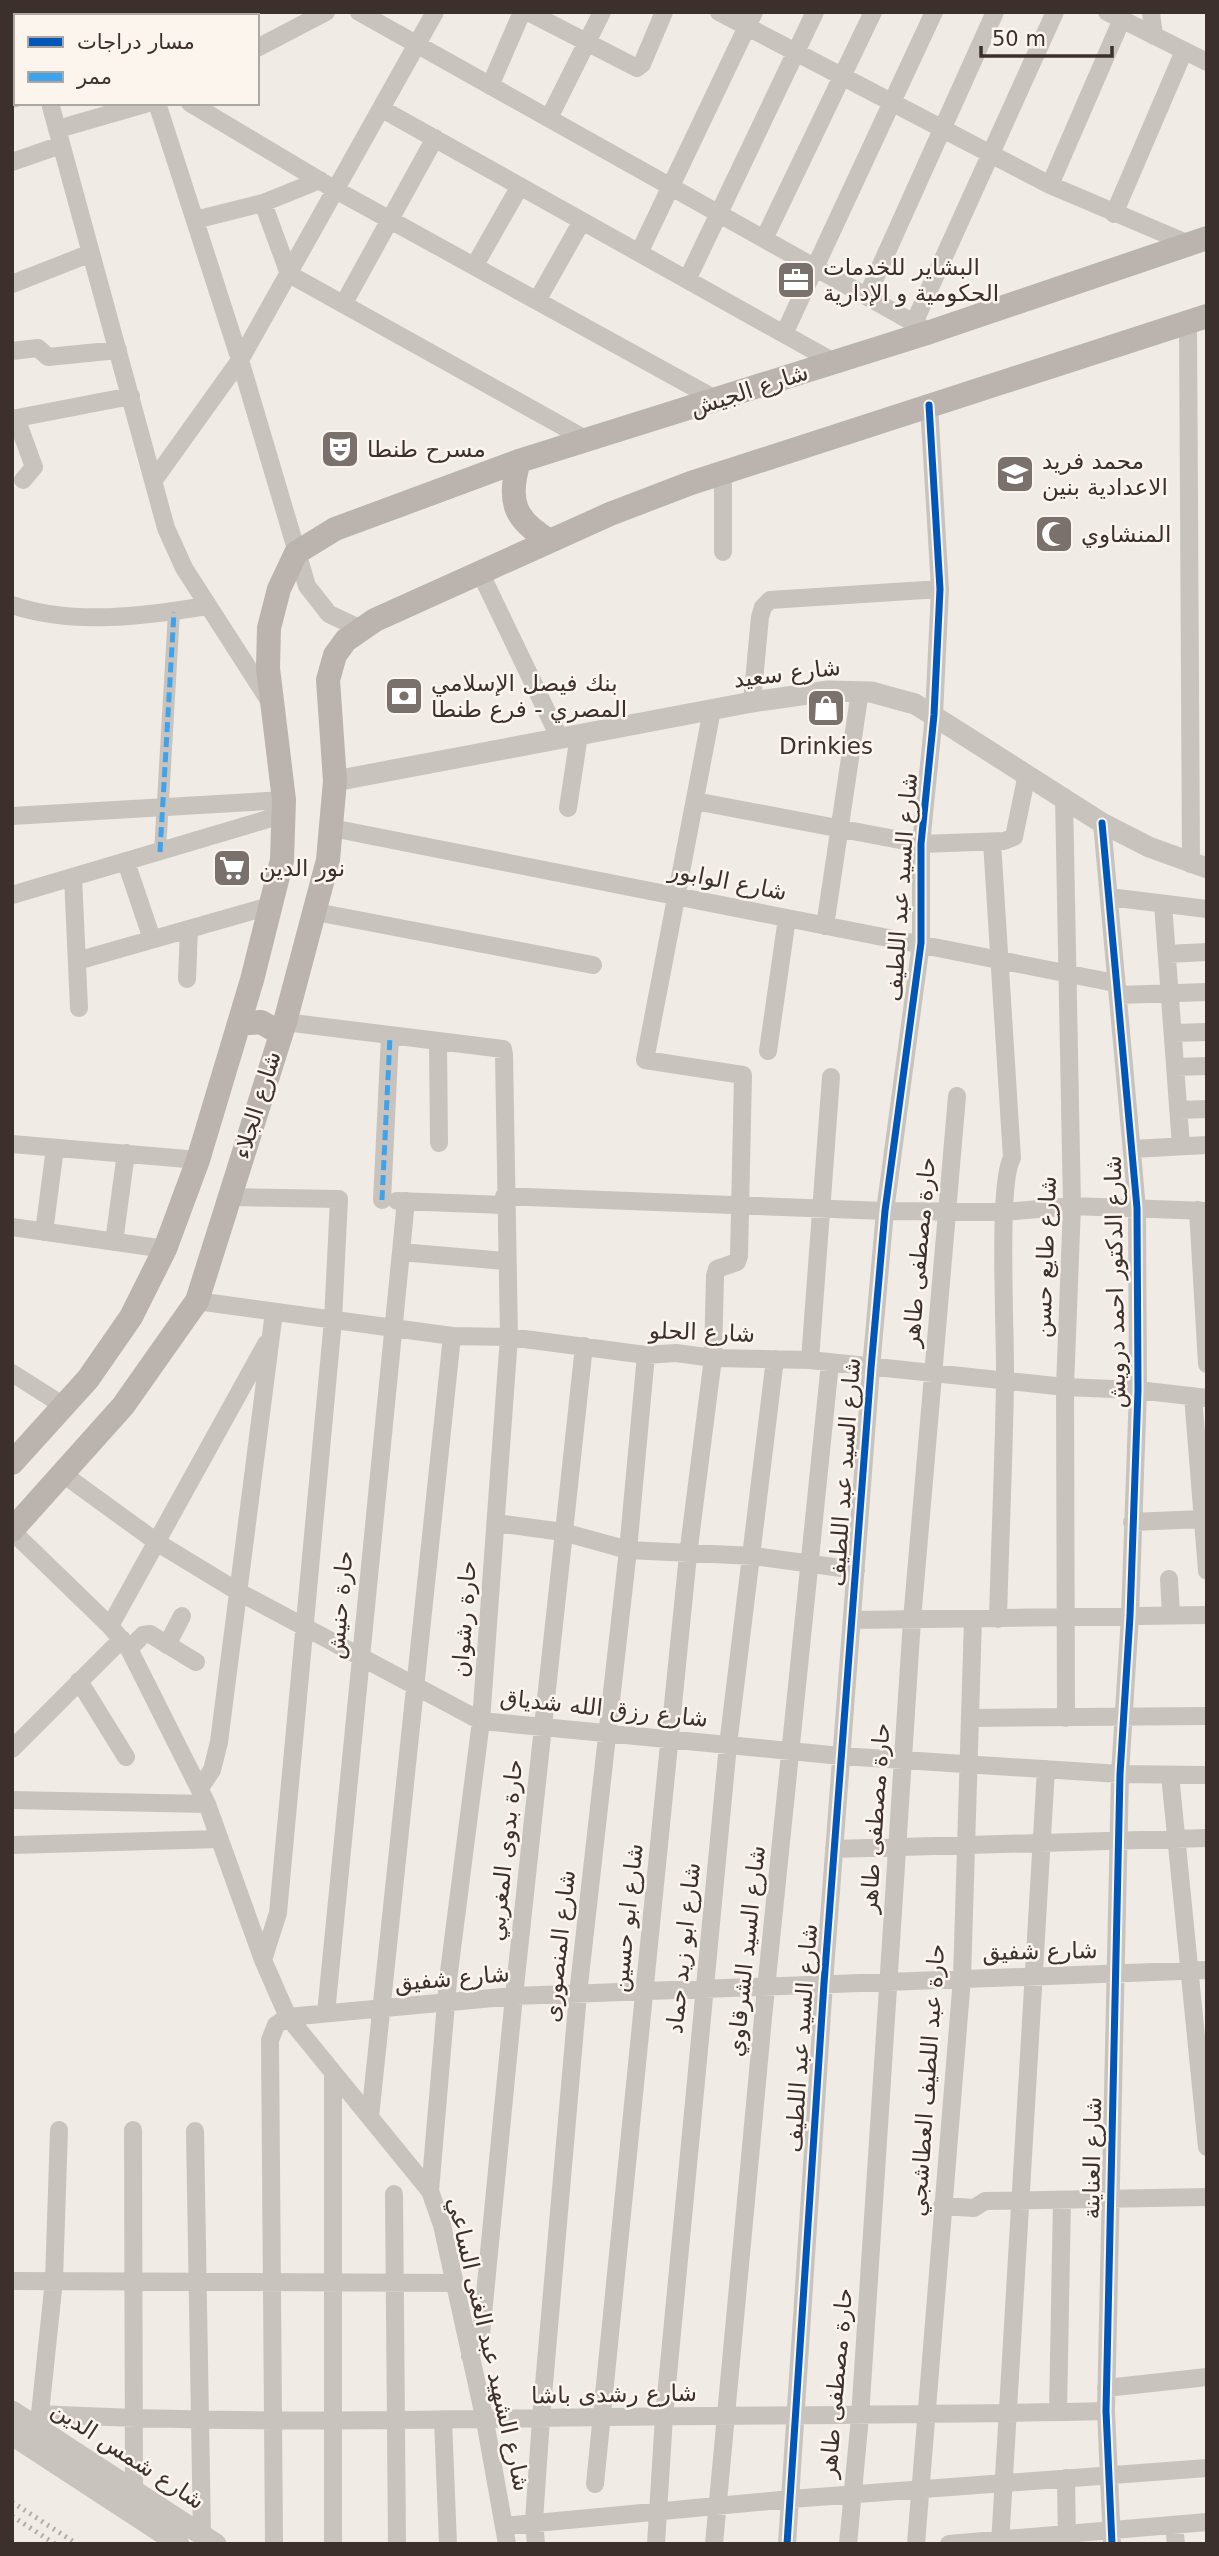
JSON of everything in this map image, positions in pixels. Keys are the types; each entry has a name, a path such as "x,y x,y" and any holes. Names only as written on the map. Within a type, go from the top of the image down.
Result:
{"main road":[{"name":"شارع الجيش","path":"296,553 335,529 519,461 834,362 922,327 1198,241"},
{"path":"361,629 480,572 638,503 723,472 1197,319"},
{"path":"519,461 512,484 516,508 529,528 550,541"},
{"name":"شارع الجلاء","path":"13,1460 64,1406 110,1349 165,1249 198,1160 273,905 282,860 285,807 268,668 269,628 279,589 296,553"},
{"name":"شارع الجلاء","path":"12,1530 147,1375 197,1301 317,912 332,828 335,781 328,680 335,655 346,640 361,629"},
{"path":"252,980 268,992 291,997"},
{"path":"239,1024 261,1022 282,1027"}],"street":[{"path":"259,47 326,12"},
{"path":"359,12 922,327 991,155 1055,12"},
{"path":"154,480 240,360 289,274 327,184 382,109 435,12"},
{"path":"490,86 522,12"},
{"path":"528,12 635,67 642,64 664,12"},
{"path":"549,118 602,12"},
{"path":"719,12 751,19 796,53 1051,185 1114,214 1198,241"},
{"path":"687,279 815,12"},
{"path":"764,239 873,12"},
{"path":"784,334 934,12"},
{"path":"867,296 995,12"},
{"path":"1151,12 1154,36"},
{"path":"1051,185 1114,16 1207,62"},
{"path":"639,253 751,19"},
{"path":"1114,214 1184,51"},
{"path":"51,105 166,528 184,568 274,708"},
{"path":"12,162 60,137 143,105"},
{"path":"158,105 240,360 307,586 329,614 361,629"},
{"path":"193,105 327,184 717,400"},
{"path":"382,109 834,362"},
{"path":"344,303 435,138"},
{"path":"195,220 327,184"},
{"path":"475,265 520,186"},
{"path":"263,203 289,274 589,441"},
{"path":"538,299 582,221"},
{"path":"12,284 92,253"},
{"path":"1197,319 1199,866"},
{"path":"12,351 38,348 48,357 118,350"},
{"path":"23,481 34,467 14,419 131,396"},
{"name":"شارع السيد عبد اللطيف","path":"788,2544 794,2416 824,1983 871,1368 885,1211 921,943 921,844 934,715 940,589 929,405"},
{"path":"723,472 723,552"},
{"path":"480,572 570,737 568,808"},
{"path":"752,702 760,617 762,607 770,600 940,589"},
{"path":"12,605 87,617 174,612 207,606"},
{"path":"160,852 174,612"},
{"name":"شارع سعيد","path":"335,781 752,702 828,691 860,691 893,697 934,715 1102,823 1149,847 1199,866"},
{"path":"825,926 860,691"},
{"path":"712,710 646,1060 743,1075 738,1206"},
{"path":"695,801 921,844 1009,841 1014,837 1027,774"},
{"name":"شارع طايع حسن","path":"1064,797 1072,1206 1065,1387 1066,1718"},
{"path":"12,816 164,807 285,807"},
{"path":"12,895 160,852 285,807"},
{"name":"شارع الدكتور احمد درويش","path":"1102,823 1137,1208 1138,1390 1124,1717"},
{"name":"شارع الوابور","path":"332,828 921,943 1067,974 1116,989 1170,993 1207,992"},
{"path":"992,842 1012,1158 1007,1166 1005,1213 1005,1381 998,1619"},
{"path":"127,862 152,939"},
{"path":"73,877 79,1008"},
{"path":"1109,897 1207,909"},
{"path":"1163,904 1181,1146"},
{"path":"77,961 273,905"},
{"path":"317,912 593,965"},
{"path":"768,1051 787,918"},
{"path":"187,979 189,929"},
{"path":"1167,954 1207,952"},
{"path":"282,1027 438,1042 439,1143"},
{"path":"1173,1033 1207,1032"},
{"name":"حارة حنيش","path":"326,2013 381,1433 395,1329 401,1252 395,1201 390,1037"},
{"name":"حارة رشوان","path":"430,2191 446,2003 481,1721 509,1337 505,1261 503,1049 438,1042"},
{"path":"1175,1067 1207,1066"},
{"path":"810,1360 831,1077"},
{"name":"حارة مصطفى طاهر","path":"848,2544 860,2417 912,1620 957,1096"},
{"path":"1178,1110 1207,1109"},
{"path":"12,1144 198,1160"},
{"path":"1132,1149 1207,1145"},
{"path":"44,1232 55,1147"},
{"path":"114,1242 126,1153"},
{"path":"229,1197 339,1199 332,1320 278,1913 263,1960"},
{"path":"395,1201 822,1207 1005,1213 1072,1206 1203,1210 1207,1364"},
{"name":"شارع ابو حسين","path":"595,2484 688,1555 713,1358 715,1276 721,1266 737,1262 738,1206"},
{"path":"12,1227 165,1249"},
{"path":"401,1252 505,1261"},
{"name":"شارع الحلو","path":"197,1301 452,1336 509,1337 646,1355 676,1353 713,1358 810,1360 1065,1387 1138,1390 1200,1397"},
{"path":"12,1800 203,1796 219,1742 274,1312"},
{"path":"12,1748 120,1638 158,1543 270,1335"},
{"path":"370,2117 452,1336"},
{"name":"حارة بدوى المغربي","path":"470,2356 481,2335 514,1996 584,1346"},
{"name":"شارع المنصورى","path":"536,2544 534,2521 541,2419 578,1994 628,1550 646,1355"},
{"name":"شارع ابو زيد حماد","path":"656,2544 664,2417 728,1745 754,1556 775,1359"},
{"name":"شارع السيد الشرقاوي","path":"714,2544 766,1986 830,1363"},
{"path":"12,1373 64,1406"},
{"path":"1200,1397 1202,1519 1207,1571"},
{"name":"شارع رزق الله شدياق","path":"63,1474 158,1543 237,1591 416,1689 481,1721 841,1756 1120,1774 1207,1775"},
{"path":"1132,1522 1202,1519"},
{"path":"496,1523 563,1532 628,1550 688,1555 754,1556 856,1570"},
{"name":"شارع الشهيد عبد الغنى الساعي","path":"12,1530 120,1638 203,1796 263,1960 288,2017 430,2191 442,2225 485,2421 506,2535"},
{"path":"1169,1579 1171,1615"},
{"path":"852,1620 1207,1615"},
{"path":"167,1645 182,1616"},
{"name":"حارة عبد اللطيف العطاشجي","path":"916,2544 918,2489 962,1978 973,1619"},
{"path":"120,1638 145,1634 196,1662"},
{"path":"79,1681 127,1756"},
{"path":"970,1718 1201,1716 1207,1731"},
{"name":"شارع العناينة","path":"1112,2538 1106,2411 1118,1842 1124,1717"},
{"path":"1000,2541 1046,1769"},
{"path":"1170,1774 1176,1838 1198,1970 1207,2147"},
{"path":"834,1849 1207,1838"},
{"path":"12,1845 220,1839"},
{"name":"شارع شفيق","path":"288,2017 514,1996 1033,1974 1198,1970"},
{"path":"274,2544 270,2040 276,2025 288,2017"},
{"path":"333,2073 333,2544"},
{"path":"35,2449 54,2280 59,2130"},
{"path":"132,2130 134,2491"},
{"path":"195,2131 202,2422 209,2539"},
{"path":"394,2194 397,2544"},
{"path":"943,2206 974,2208 985,2201 1207,2197"},
{"path":"1058,2412 1062,2200"},
{"path":"12,2281 454,2283"},
{"path":"1107,2388 1207,2377"},
{"name":"شارع شمس الدين","path":"12,2411 39,2421 134,2491 209,2539"},
{"name":"شارع رشدى باشا","path":"39,2421 134,2419 202,2422 332,2418 485,2421 602,2417 860,2417 1106,2411"},
{"path":"443,2420 448,2544"},
{"name":"شارع شمس الدين","path":"12,2435 179,2544"},
{"path":"506,2535 534,2521 1207,2468"},
{"path":"1066,2478 1067,2539"},
{"path":"948,2544 1112,2538 1174,2525 1207,2522"},
{"path":"1174,2525 1176,2544"}],"railway":[{"path":"12,2502 77,2544"},
{"path":"12,2516 55,2544"}],"marked path":[{"path":"160,852 174,612"},
{"path":"382,1200 390,1037"}],"cycle path":[{"path":"787,2544 824,1983 871,1368 885,1211 921,943 921,844 934,715 940,589 929,405"},
{"path":"1102,823 1137,1208 1138,1390 1130,1616 1120,1774 1106,2411 1112,2544"}],"place":[{"name":"البشاير للخدمات الحكومية و الإدارية","path":"796,280"},
{"name":"مسرح طنطا","path":"340,449"},
{"name":"محمد فريد الاعدادية بنين","path":"1015,474"},
{"name":"المنشاوي","path":"1054,534"},
{"name":"بنك فيصل الإسلامي المصري - فرع طنطا","path":"404,696"},
{"name":"Drinkies","path":"826,708"},
{"name":"نور الدين","path":"232,868"}]}
